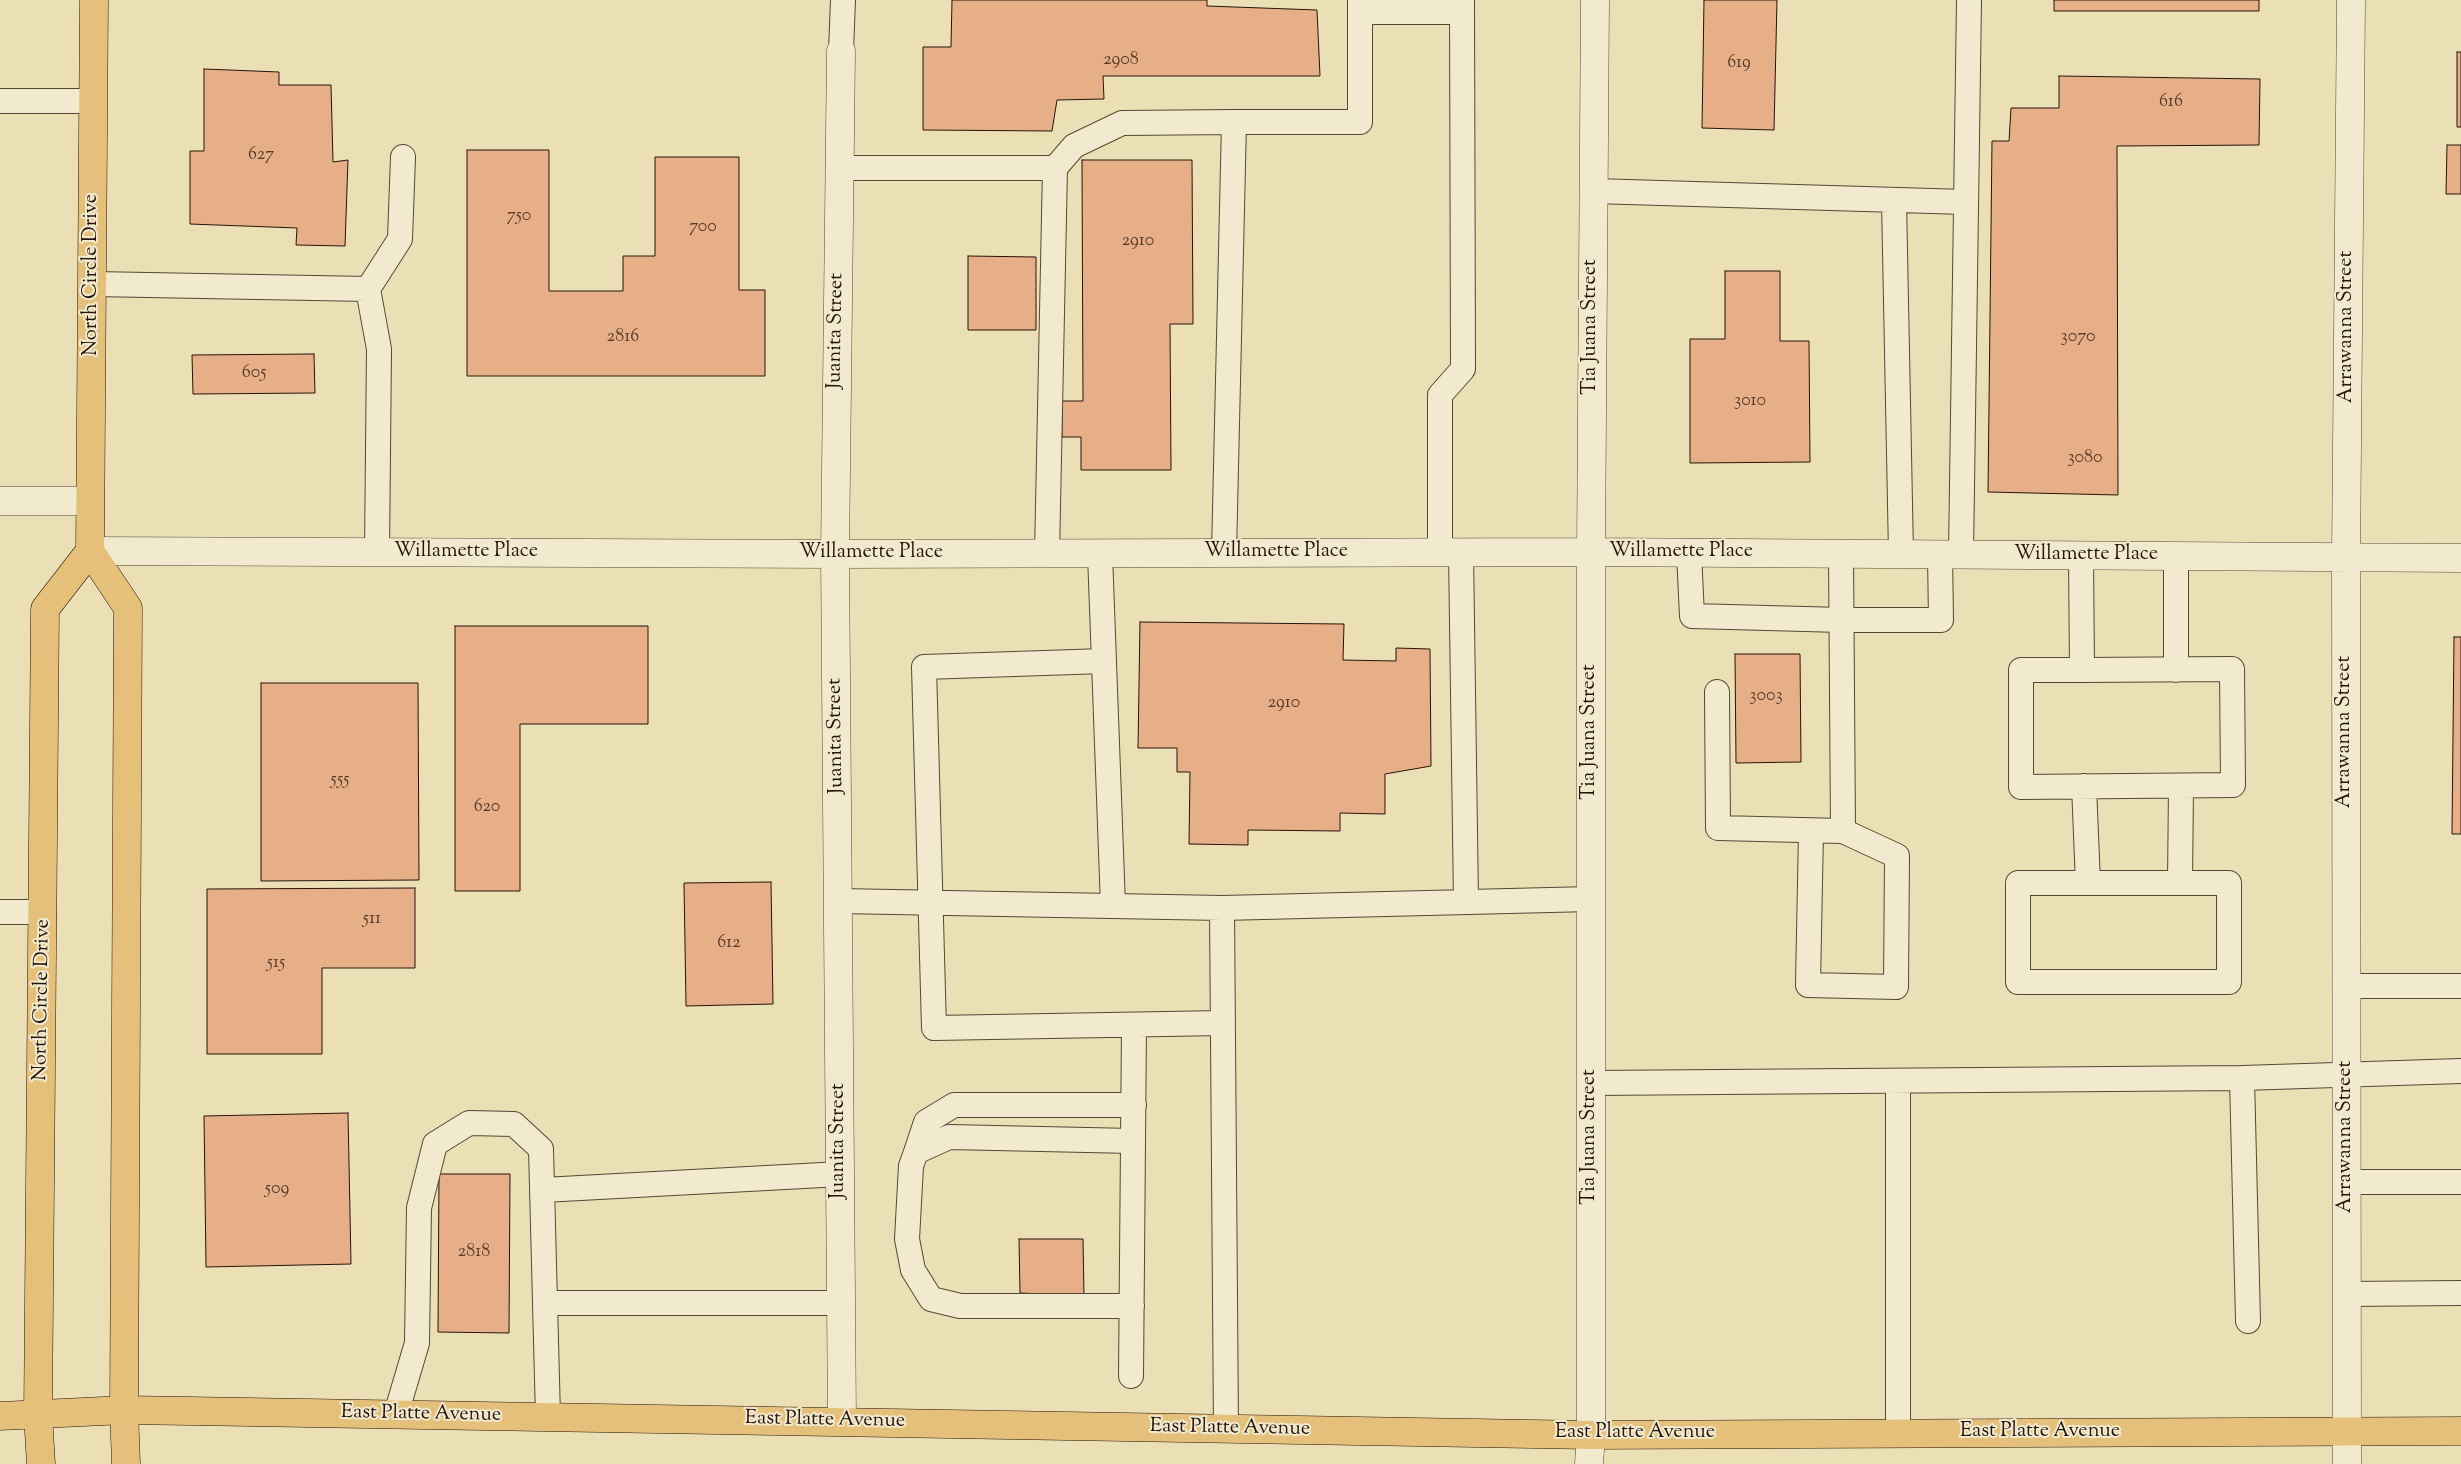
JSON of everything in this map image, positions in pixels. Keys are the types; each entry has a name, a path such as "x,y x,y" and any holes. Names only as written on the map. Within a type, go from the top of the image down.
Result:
{"main road":[{"name":"North Circle Drive","path":"41,1464 38,1415 44,912 45,609 90,551 94,0"},
{"path":"90,551 128,608 124,1410 126,1464"},
{"name":"East Platte Avenue","path":"0,1416 124,1410 1591,1435 2461,1431"}],"street":[{"name":"Tia Juana Street","path":"1589,1464 1591,1435 1590,552 1595,0"},
{"name":"Arrawanna Street","path":"2348,1464 2346,558 2351,0"},
{"name":"Juanita Street","path":"840,51 835,554 842,1421"},
{"path":"0,501 90,501"},
{"name":"Willamette Place","path":"90,551 835,554 1590,552 2461,558"}],"lane":[{"path":"840,51 843,0"},
{"path":"1688,553 1692,616 1842,620 1941,620 1951,555 1966,202 1969,0"},
{"path":"1047,554 1055,168 1074,146 1122,123 1360,122 1360,6 1462,6 1463,369 1440,395 1450,552 1466,902"},
{"path":"0,101 94,101"},
{"path":"1224,553 1234,122"},
{"path":"377,552 379,349 368,289 400,240 403,157"},
{"path":"839,168 1055,168"},
{"path":"1593,191 1966,202"},
{"path":"1894,200 1900,554"},
{"path":"93,284 368,289"},
{"path":"1100,554 1113,906"},
{"path":"1841,554 1843,831"},
{"path":"2081,556 2082,670"},
{"path":"2176,557 2176,670"},
{"path":"1104,661 924,667 934,1028 1223,1023"},
{"path":"2232,669 2233,785 2021,787 2021,670 2176,670 2232,669"},
{"path":"1717,692 1718,828 1843,831 1896,856 1896,987 1808,985 1811,831"},
{"path":"2084,786 2088,884"},
{"path":"2180,884 2181,786"},
{"path":"2018,884 2088,884 2229,884 2229,982 2018,982 2018,884"},
{"path":"838,901 1222,908 1590,899"},
{"path":"1222,908 1226,1428"},
{"path":"0,912 44,912"},
{"path":"2346,986 2461,986"},
{"path":"1131,1376 1134,1026"},
{"path":"1590,1084 2242,1078 2461,1071"},
{"path":"2242,1078 2248,1321"},
{"path":"1898,1081 1898,1434"},
{"path":"1132,1306 960,1306 931,1299 913,1270 907,1240 911,1166 926,1122 954,1105 1134,1105"},
{"path":"396,1414 416,1343 419,1208 435,1144 469,1123 514,1124 541,1149 548,1417"},
{"path":"916,1152 949,1137 1133,1141"},
{"path":"543,1190 840,1174"},
{"path":"2347,1182 2461,1182"},
{"path":"2347,1294 2461,1293"},
{"path":"545,1302 841,1303"}],"building":[{"path":"952,0 1207,0 1207,6 1317,10 1320,76 1103,76 1104,99 1057,100 1052,131 923,130 923,47 951,47"},
{"path":"1704,0 1777,0 1774,130 1702,128"},
{"path":"2054,0 2259,0 2259,11 2054,11"},
{"path":"2457,52 2461,52 2461,127 2457,127"},
{"path":"204,69 279,72 279,85 331,85 333,162 348,160 345,246 296,245 297,228 190,224 190,151 204,151"},
{"path":"2059,76 2260,79 2259,145 2117,146 2118,495 1988,492 1992,141 2009,141 2011,108 2059,108"},
{"path":"2447,145 2461,145 2461,194 2446,194"},
{"path":"467,150 549,150 549,291 623,291 623,256 655,256 655,157 739,157 739,290 765,290 765,376 467,376"},
{"path":"1082,160 1192,160 1193,324 1170,324 1171,470 1081,470 1081,437 1062,437 1062,401 1083,401"},
{"path":"968,256 1036,257 1036,330 968,330"},
{"path":"1725,271 1780,271 1780,341 1809,341 1810,462 1690,463 1690,339 1725,339"},
{"path":"314,354 315,393 193,394 192,355"},
{"path":"1140,622 1344,624 1343,660 1396,661 1396,648 1430,649 1431,766 1385,774 1385,814 1340,813 1340,831 1248,830 1248,845 1189,844 1190,772 1177,772 1177,748 1138,748"},
{"path":"455,626 648,626 648,724 520,724 520,891 455,891"},
{"path":"2454,637 2461,637 2461,834 2452,834"},
{"path":"1735,654 1800,654 1801,762 1736,763"},
{"path":"261,683 418,683 419,880 261,881"},
{"path":"771,882 773,1004 686,1006 684,883"},
{"path":"415,888 415,968 322,968 322,1054 207,1054 207,889"},
{"path":"348,1113 351,1264 206,1267 204,1116"},
{"path":"439,1174 510,1174 509,1333 438,1332"},
{"path":"1019,1239 1083,1239 1084,1296 1020,1293"}]}
